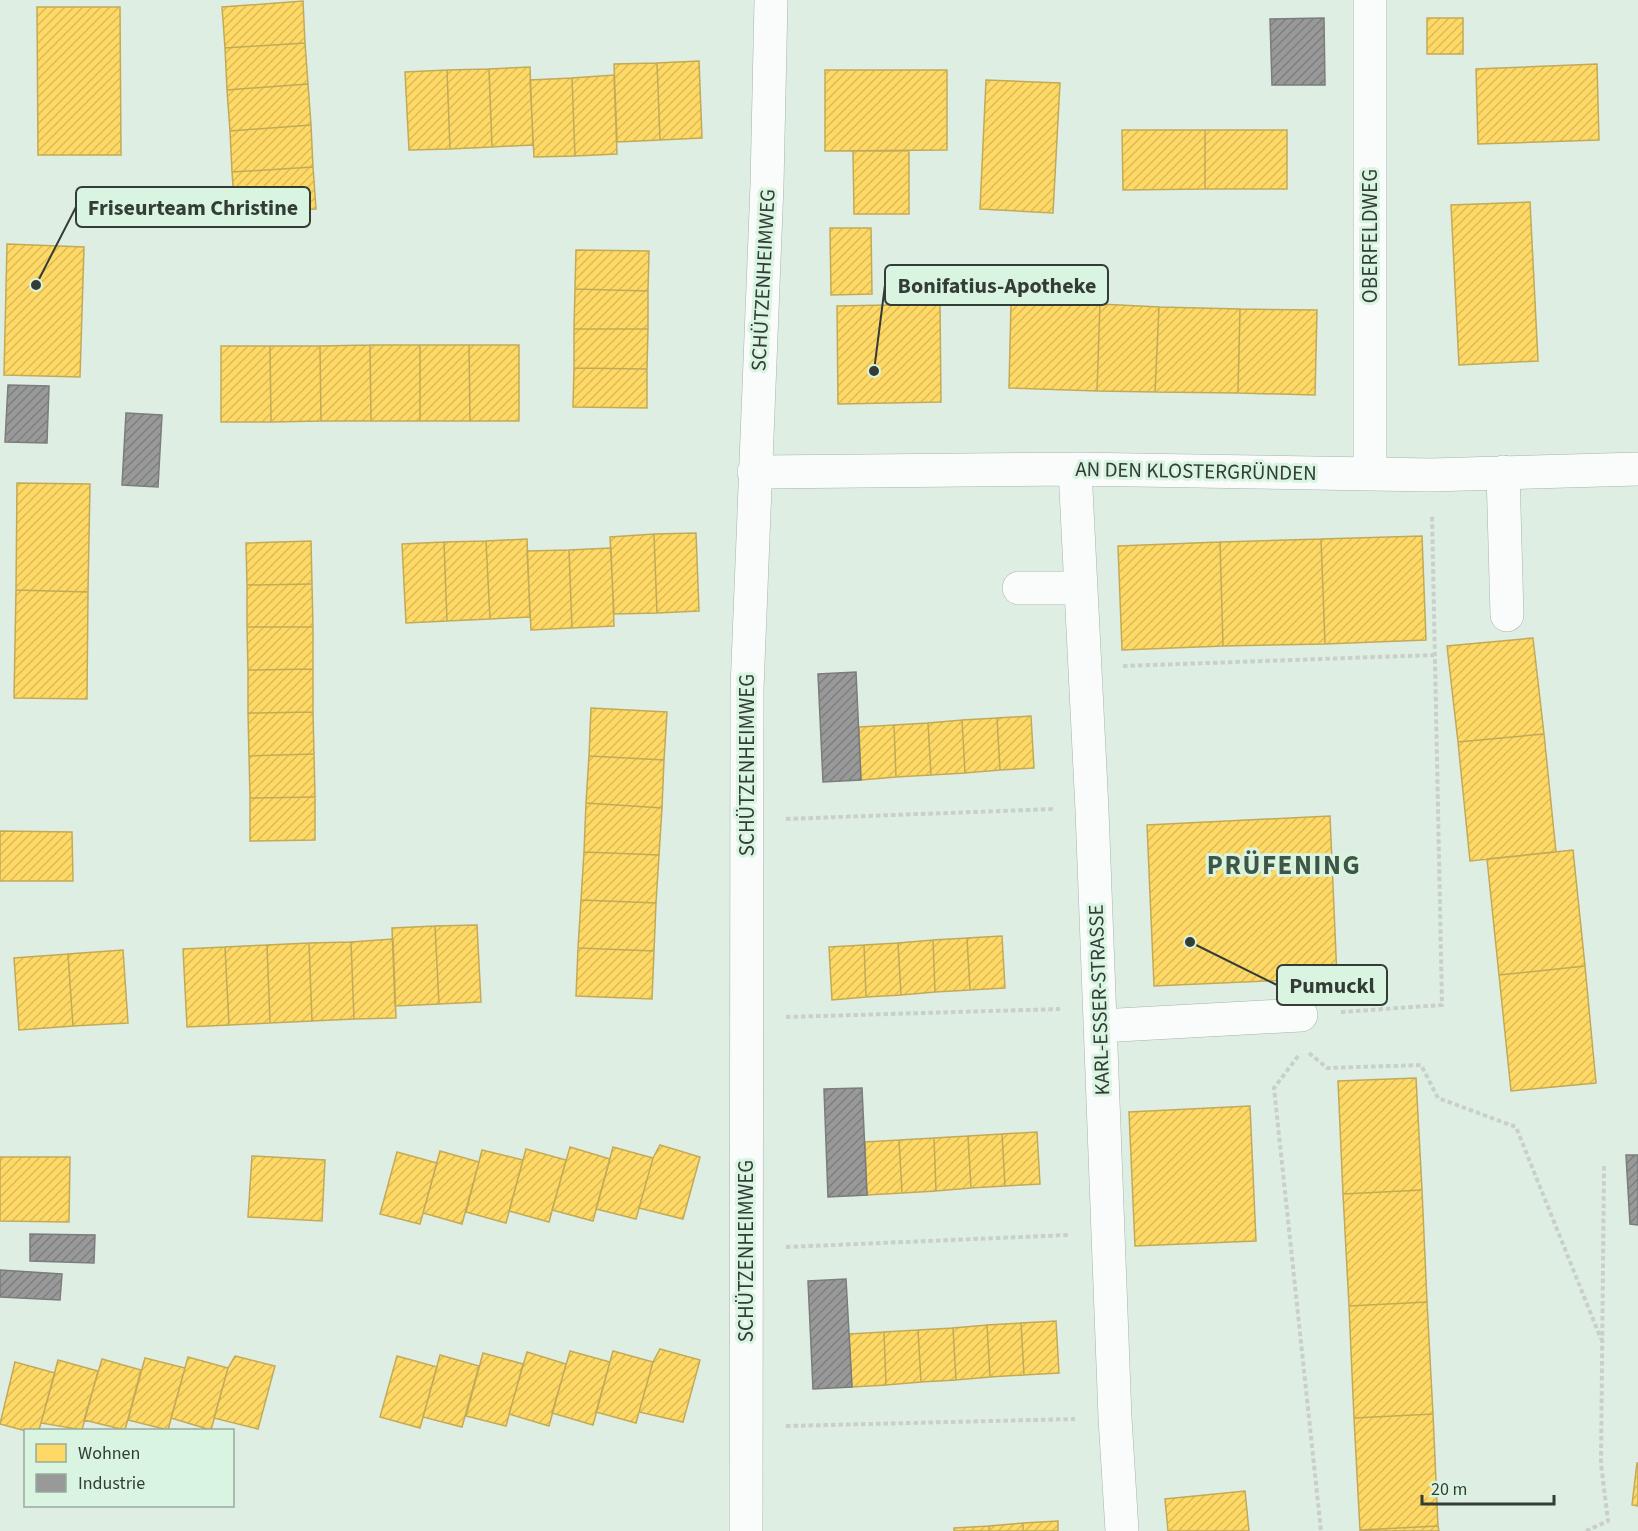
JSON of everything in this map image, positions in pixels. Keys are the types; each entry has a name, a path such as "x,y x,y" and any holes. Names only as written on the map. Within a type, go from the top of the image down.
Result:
{"street":[{"name":"SCHÜTZENHEIMWEG","path":"746,1531 747,689 767,185 771,0"},
{"name":"OBERFELDWEG","path":"1370,0 1370,472"},
{"name":"AN DEN KLOSTERGRÜNDEN","path":"754,472 1075,469 1370,472 1431,475 1638,469"},
{"name":"KARL-ESSER-STRASSE","path":"1075,469 1115,1418 1122,1531"},
{"path":"1503,472 1507,615"},
{"path":"1019,588 1080,588"},
{"path":"1100,1026 1301,1015"}],"path":[{"path":"1301,1015 1442,1005 1431,475"},
{"path":"1111,667 1434,655"},
{"path":"746,821 1052,809"},
{"path":"746,1019 1057,1009"},
{"path":"1321,1531 1274,1088 1304,1049 1327,1068 1421,1065 1438,1098 1516,1127 1601,1340"},
{"path":"1586,1531 1608,1521 1601,1464 1604,1166"},
{"path":"746,1249 1068,1235"},
{"path":"746,1427 1064,1419"}],"building: Wohnen":[{"path":"303,1 305,43 225,48 222,7"},
{"path":"37,7 120,7 121,155 38,155"},
{"path":"1427,18 1463,18 1463,54 1427,54"},
{"path":"305,43 308,84 227,90 225,48"},
{"path":"699,61 702,138 660,140 657,63"},
{"path":"657,63 660,140 617,142 614,64"},
{"path":"1597,64 1599,140 1478,144 1476,69"},
{"path":"530,67 533,145 492,147 489,69"},
{"path":"489,69 492,147 450,149 447,70"},
{"path":"447,70 450,149 409,150 405,72"},
{"path":"825,70 947,70 947,150 825,151"},
{"path":"614,75 617,154 575,156 572,78"},
{"path":"572,78 575,156 534,157 530,80"},
{"path":"986,80 1060,83 1053,213 980,209"},
{"path":"308,84 311,125 230,131 227,90"},
{"path":"311,125 313,167 232,172 230,131"},
{"path":"1122,130 1205,130 1205,189 1123,190"},
{"path":"1205,130 1287,130 1287,189 1205,189"},
{"path":"853,151 909,151 909,214 854,214"},
{"path":"313,167 316,209 235,213 232,172"},
{"path":"1530,202 1538,361 1459,365 1451,205"},
{"path":"830,228 871,228 872,294 831,295"},
{"path":"7,244 84,247 80,377 4,375"},
{"path":"576,250 649,251 648,291 575,289"},
{"path":"575,289 648,291 648,329 574,329"},
{"path":"1011,303 1100,304 1097,391 1009,388"},
{"path":"940,304 941,402 838,404 837,306"},
{"path":"1100,304 1159,307 1155,392 1097,391"},
{"path":"1159,307 1240,309 1238,393 1155,392"},
{"path":"1240,309 1317,310 1315,395 1238,393"},
{"path":"574,329 648,329 647,369 574,368"},
{"path":"370,345 420,345 420,421 371,421"},
{"path":"370,345 371,421 321,421 320,346"},
{"path":"420,345 469,345 470,421 420,421"},
{"path":"469,345 519,345 519,421 470,421"},
{"path":"221,346 270,346 271,422 221,422"},
{"path":"270,346 320,346 321,421 271,422"},
{"path":"574,368 647,369 647,408 573,407"},
{"path":"17,483 90,484 88,592 16,590"},
{"path":"696,533 699,611 657,613 654,534"},
{"path":"654,534 657,613 614,614 610,537"},
{"path":"1422,536 1426,640 1325,644 1321,539"},
{"path":"527,539 530,617 490,619 486,541"},
{"path":"1321,539 1325,644 1223,646 1220,542"},
{"path":"311,541 312,584 247,585 246,543"},
{"path":"486,541 490,619 447,621 444,542"},
{"path":"444,542 447,621 406,623 402,544"},
{"path":"1220,542 1223,646 1122,650 1118,546"},
{"path":"611,548 614,626 572,628 569,550"},
{"path":"569,550 572,628 531,630 527,551"},
{"path":"312,584 313,627 247,627 247,585"},
{"path":"16,590 88,592 87,699 14,698"},
{"path":"247,627 313,627 313,669 248,670"},
{"path":"1533,638 1544,734 1458,742 1447,646"},
{"path":"313,669 313,712 248,713 248,670"},
{"path":"591,708 667,712 664,760 589,756"},
{"path":"313,712 314,754 249,756 248,713"},
{"path":"1031,716 1034,768 1000,770 997,718"},
{"path":"997,718 1000,770 965,773 962,720"},
{"path":"962,720 965,773 931,775 928,723"},
{"path":"928,723 931,775 896,777 894,725"},
{"path":"894,725 896,777 861,780 859,727"},
{"path":"1544,734 1556,852 1470,861 1458,742"},
{"path":"314,754 315,797 250,798 249,756"},
{"path":"589,756 664,760 662,808 586,803"},
{"path":"315,797 315,840 250,841 250,798"},
{"path":"586,803 662,808 659,855 584,852"},
{"path":"1330,816 1337,978 1154,986 1147,825"},
{"path":"0,831 72,832 73,881 0,881"},
{"path":"1573,850 1585,966 1499,975 1487,859"},
{"path":"584,852 659,855 656,903 581,900"},
{"path":"581,900 656,903 654,951 578,948"},
{"path":"477,925 481,1002 439,1004 435,926"},
{"path":"435,926 439,1004 395,1006 392,928"},
{"path":"1002,936 1005,988 970,990 967,938"},
{"path":"967,938 970,990 935,992 933,940"},
{"path":"393,939 396,1018 354,1019 351,942"},
{"path":"933,940 935,992 901,995 898,943"},
{"path":"351,942 354,1019 312,1021 309,943"},
{"path":"309,943 312,1021 270,1023 267,945"},
{"path":"898,943 901,995 866,997 864,945"},
{"path":"267,945 270,1023 229,1025 225,947"},
{"path":"864,945 866,997 832,1000 829,947"},
{"path":"225,947 229,1025 187,1027 183,949"},
{"path":"578,948 654,951 652,999 576,996"},
{"path":"123,950 128,1023 73,1026 68,954"},
{"path":"68,954 73,1026 19,1030 14,958"},
{"path":"1585,966 1596,1083 1511,1091 1499,975"},
{"path":"1416,1078 1422,1190 1343,1194 1338,1081"},
{"path":"1250,1106 1256,1241 1135,1246 1129,1112"},
{"path":"1037,1132 1040,1184 1005,1186 1002,1134"},
{"path":"1002,1134 1005,1186 971,1188 968,1136"},
{"path":"968,1136 971,1188 936,1191 934,1138"},
{"path":"934,1138 936,1191 902,1193 899,1140"},
{"path":"899,1140 902,1193 867,1195 865,1142"},
{"path":"660,1145 700,1157 683,1219 639,1208 653,1158"},
{"path":"570,1147 610,1159 593,1221 552,1210"},
{"path":"613,1147 653,1158 636,1219 596,1209"},
{"path":"526,1149 566,1160 549,1222 509,1211"},
{"path":"482,1150 523,1160 506,1223 466,1212"},
{"path":"440,1151 479,1162 462,1224 423,1213"},
{"path":"397,1152 437,1163 420,1224 380,1214"},
{"path":"252,1156 325,1160 322,1221 248,1217"},
{"path":"0,1157 70,1157 69,1222 0,1221"},
{"path":"1422,1190 1427,1302 1349,1306 1343,1194"},
{"path":"1427,1302 1433,1414 1354,1418 1349,1306"},
{"path":"1056,1321 1059,1373 1024,1375 1021,1323"},
{"path":"1021,1323 1024,1375 990,1377 987,1325"},
{"path":"987,1325 990,1377 956,1380 953,1328"},
{"path":"953,1328 956,1380 921,1382 918,1330"},
{"path":"918,1330 921,1382 886,1385 884,1332"},
{"path":"884,1332 886,1385 852,1387 849,1334"},
{"path":"660,1349 700,1360 683,1422 639,1412 653,1362"},
{"path":"570,1351 610,1362 593,1425 552,1413"},
{"path":"613,1351 653,1362 636,1423 596,1412"},
{"path":"527,1352 566,1364 549,1426 509,1414"},
{"path":"483,1353 523,1364 506,1426 466,1416"},
{"path":"440,1355 479,1366 462,1427 423,1417"},
{"path":"235,1356 275,1366 258,1429 214,1418 228,1368"},
{"path":"397,1356 437,1367 420,1428 380,1417"},
{"path":"188,1357 228,1368 211,1429 171,1418"},
{"path":"145,1358 185,1368 168,1429 128,1420"},
{"path":"102,1359 141,1370 125,1429 84,1420"},
{"path":"58,1360 98,1371 82,1429 41,1423"},
{"path":"15,1362 55,1373 39,1429 24,1430 0,1424"},
{"path":"1433,1414 1438,1526 1360,1530 1354,1418"},
{"path":"1638,1463 1638,1506 1632,1505"},
{"path":"1245,1491 1249,1531 1168,1531 1165,1499"},
{"path":"1058,1521 1058,1531 1023,1531 1023,1523"},
{"path":"1023,1523 1023,1531 989,1531 989,1526"},
{"path":"989,1526 989,1531 954,1531 954,1528"},
{"path":"1438,1526 1439,1531 1360,1531 1360,1530"}],"building: Industrie":[{"path":"1324,18 1325,85 1272,85 1270,19"},
{"path":"8,385 49,386 47,443 5,442"},
{"path":"126,413 162,415 158,487 122,485"},
{"path":"856,672 861,780 823,782 818,674"},
{"path":"862,1088 867,1195 828,1197 824,1089"},
{"path":"1626,1155 1638,1155 1638,1225 1630,1224"},
{"path":"30,1234 95,1235 94,1263 30,1261"},
{"path":"0,1270 62,1274 60,1300 0,1297"},
{"path":"846,1279 852,1387 813,1389 808,1281"}],"place":[{"name":"Friseurteam Christine","path":"36,285"},
{"name":"Bonifatius-Apotheke","path":"874,371"},
{"name":"Pumuckl","path":"1190,942"}],"district":[{"name":"PRÜFENING","path":"1284,865"}]}
